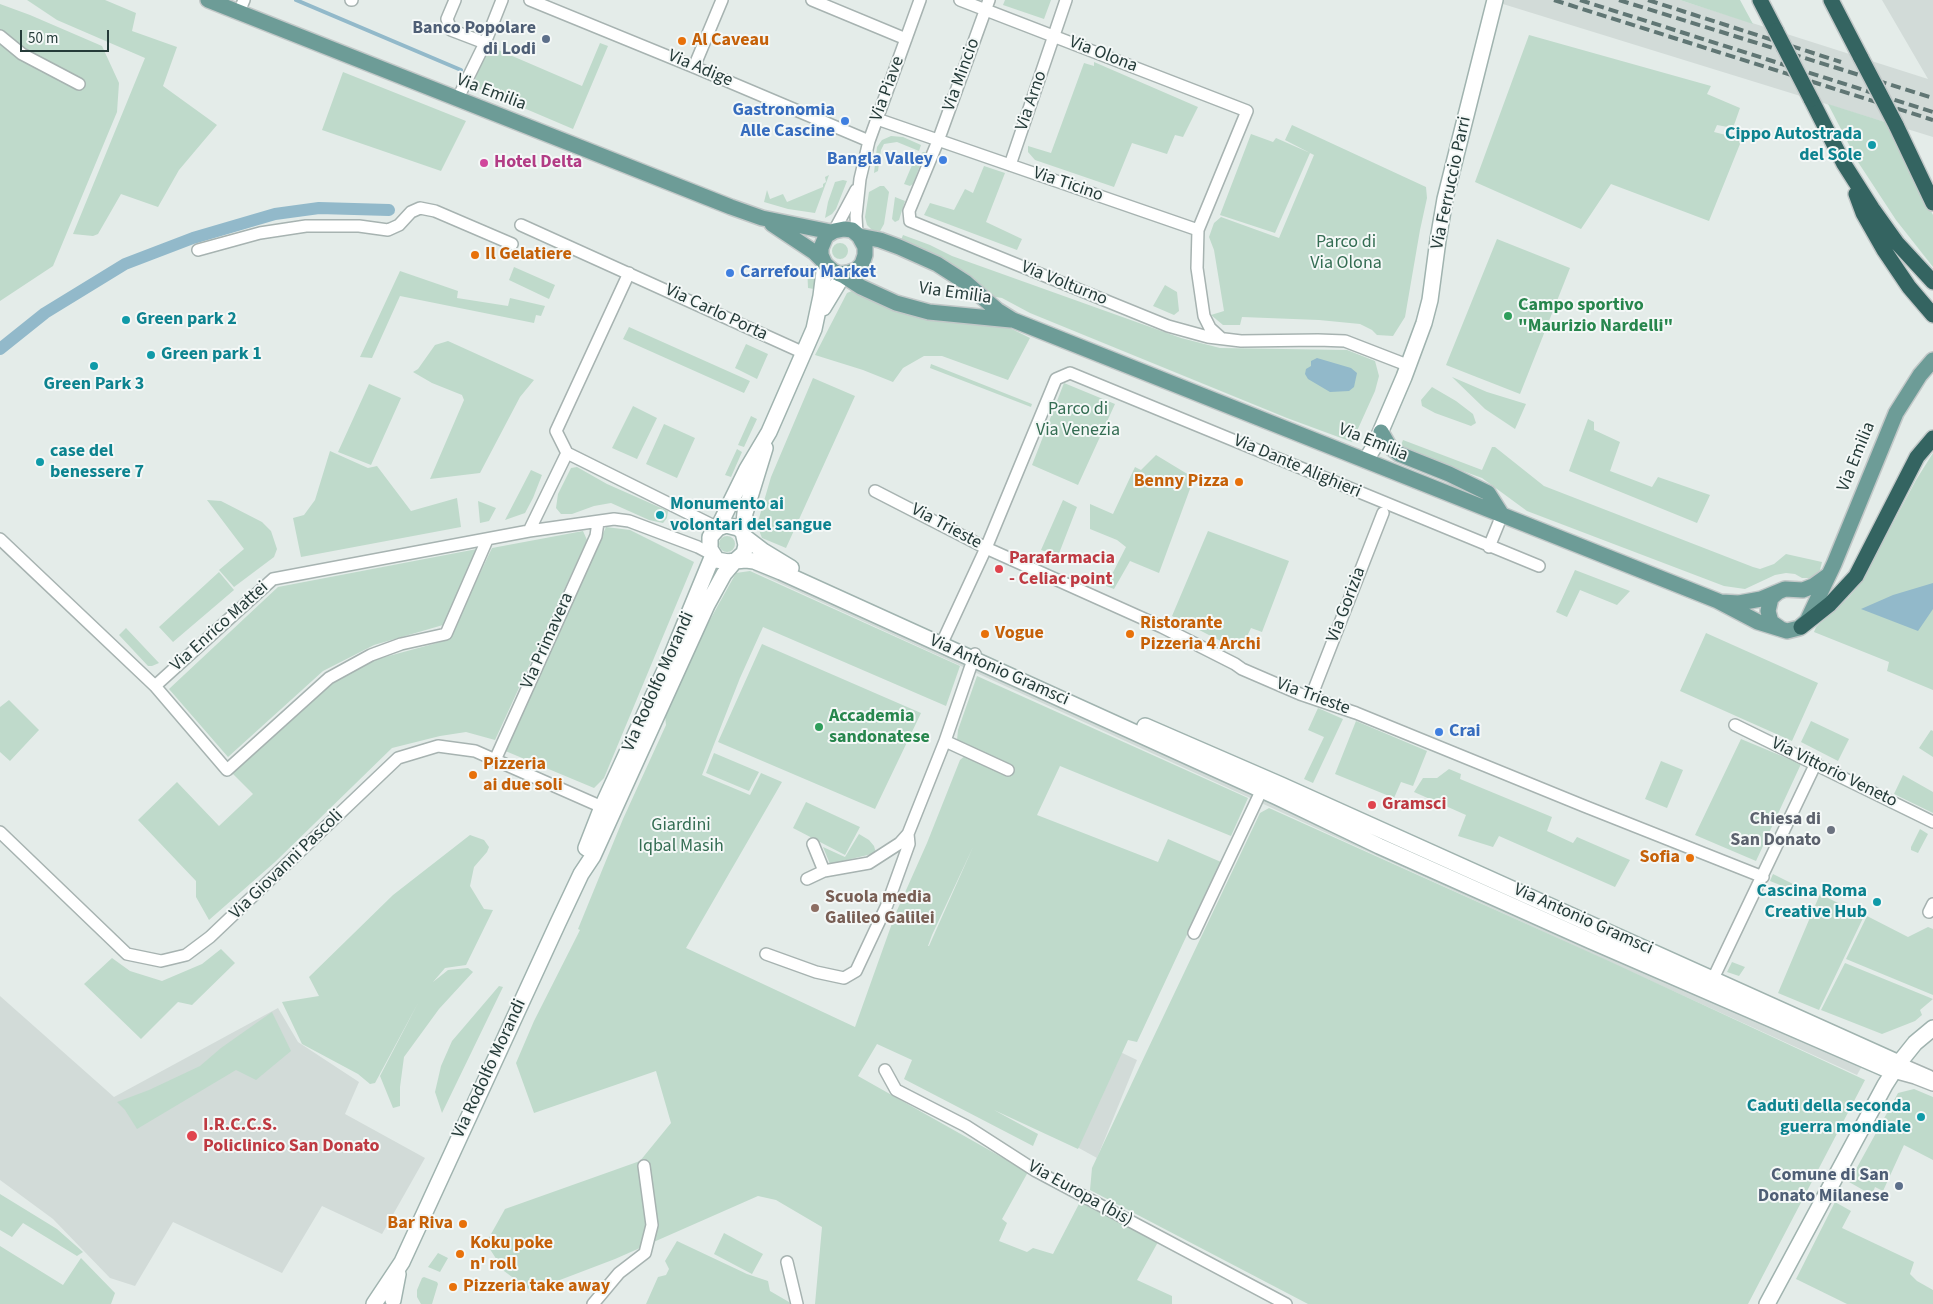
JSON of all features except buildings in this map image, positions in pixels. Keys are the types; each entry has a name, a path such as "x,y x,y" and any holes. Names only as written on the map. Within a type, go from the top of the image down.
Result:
{"highway":[{"path":"1760,0 1844,164 1897,243 1933,282"},
{"path":"1831,0 1896,125 1933,203"},
{"path":"1844,164 1863,213 1884,250 1909,287 1933,315"},
{"path":"1804,623 1830,604 1856,576 1917,457 1933,438"}],"main road":[{"name":"Via Emilia","path":"208,0 242,6 457,100 762,218 832,232"},
{"name":"Via Emilia","path":"762,218 814,252 823,262"},
{"path":"844,229 858,235 865,247 865,255 862,264 856,270 844,274 833,271 823,262 821,248 823,241 832,232 844,229"},
{"name":"Via Emilia","path":"858,235 893,244 938,264 964,282 996,310 1013,320 1718,601 1758,622 1782,630 1791,631 1804,623 1828,575 1896,414 1920,375 1933,360"},
{"name":"Via Emilia","path":"844,274 861,287 896,303 929,312 1013,320"},
{"path":"1381,432 1389,446 1399,454 1449,474 1488,493 1502,515"},
{"name":"Via Emilia","path":"1718,601 1739,604 1761,599 1787,590 1807,588 1828,575"},
{"path":"1782,630 1771,622 1768,609 1771,598 1787,590 1802,594 1807,600 1810,610 1804,623"}],"street":[{"path":"455,0 447,19 451,30 485,43"},
{"path":"457,100 485,43 502,0"},
{"name":"Via Adige","path":"530,0 694,66 869,141"},
{"path":"694,66 722,0"},
{"path":"812,0 906,39"},
{"name":"Via Piave","path":"858,235 856,216 860,179 869,141 920,0"},
{"name":"Via Olona","path":"960,0 988,5 1054,36 1247,111 1198,230"},
{"name":"Via Arno","path":"1010,165 1066,0"},
{"name":"Via Ferruccio Parri","path":"1366,460 1381,432 1424,323 1430,300 1445,199 1495,0"},
{"name":"Via Mincio","path":"910,221 909,211 938,141 988,5"},
{"path":"0,36 22,54 79,84"},
{"name":"Via Ticino","path":"877,120 1198,230"},
{"name":"Via Piave","path":"832,232 846,211 860,179"},
{"path":"198,250 260,234 306,226 359,226 388,230 399,225 416,209 426,208 512,244"},
{"name":"Via Volturno","path":"910,221 1168,326 1208,337 1241,341 1346,341 1407,365"},
{"name":"Via Carlo Porta","path":"521,225 804,353"},
{"path":"1198,230 1197,268 1204,316 1210,328 1221,338"},
{"path":"817,320 823,262"},
{"path":"628,273 556,432 567,453 718,528"},
{"path":"718,528 747,469 769,432 817,320 829,296 844,274"},
{"name":"Via Ferruccio Parri","path":"1366,460 1371,433 1394,380 1407,365"},
{"name":"Via Dante Alighieri","path":"986,548 1056,379 1070,373 1539,566"},
{"path":"744,535 732,525 718,528 713,532 709,543 712,555 724,562 734,561 744,553 746,545 744,535 745,513 769,432"},
{"path":"528,531 567,453"},
{"name":"Via Trieste","path":"875,491 986,548 1154,624 1236,664 1242,669 1763,877"},
{"path":"1374,499 1383,513 1402,511"},
{"path":"538,512 545,521 554,527"},
{"name":"Via Gorizia","path":"1311,697 1383,513"},
{"path":"1489,547 1502,515"},
{"name":"Via Enrico Mattei","path":"0,539 155,686 273,579 528,531 614,519 629,522 698,547 712,555"},
{"name":"Via Primavera","path":"495,760 596,536 598,522"},
{"name":"Via Antonio Gramsci","path":"744,535 784,565 942,642"},
{"path":"155,686 227,770 329,678 371,655 401,644 446,634 487,540"},
{"path":"942,642 986,548"},
{"name":"Via Rodolfo Morandi","path":"585,869 582,856 602,807 671,657 706,574 712,555"},
{"name":"Via Antonio Gramsci","path":"734,561 754,561 781,572 1264,784 1464,866 1710,986"},
{"name":"Via Rodolfo Morandi","path":"375,1302 400,1265 707,604 724,574 734,561"},
{"path":"807,879 824,871 869,863 900,842 908,834 945,741 953,713 975,656"},
{"name":"Via Rodolfo Morandi","path":"602,807 612,801 659,695 670,686"},
{"name":"Via Vittorio Veneto","path":"1735,725 1816,763 1933,822"},
{"path":"945,741 1008,770"},
{"name":"Via Giovanni Pascoli","path":"0,832 127,954 162,961 186,955 210,937 398,758 438,746 475,751 602,807"},
{"path":"1710,986 1816,763"},
{"path":"1194,933 1264,784"},
{"name":"Via Antonio Gramsci","path":"1264,784 1457,881 1710,986 1896,1068"},
{"path":"766,954 816,972 844,978 856,971 887,904 909,844 908,834"},
{"path":"813,844 824,871"},
{"path":"1457,881 1464,866"},
{"path":"1767,1304 1896,1068 1915,1043 1933,1028"},
{"path":"1896,1068 1933,1078"},
{"path":"1896,1068 1933,1085"},
{"name":"Via Europa (bis)","path":"885,1070 896,1090 966,1126 1036,1171 1286,1304"},
{"path":"593,1304 601,1299 619,1273 645,1254 652,1225 644,1166"},
{"path":"787,1262 797,1304"},
{"name":"Via Rodolfo Morandi","path":"396,1302 400,1265"},
{"path":"375,1302 388,1298 396,1302"}],"shaded area":[{"path":"1490,0 1680,0 1928,79 1882,0 1933,0 1933,137"},
{"path":"760,560 1866,1059 1857,1075 753,571"},
{"name":"I.R.C.C.S. Policlinico San Donato","path":"0,996 114,1097 278,1008 298,1042 359,1082 345,1114 425,1158 382,1234 322,1206 282,1273 173,1222 135,1286 110,1278 53,1219 0,1180"},
{"path":"1030,1009 1137,1060 1097,1158 988,1098"}],"green space":[{"path":"27,0 105,0 136,13 132,31 177,47 163,86 217,125 179,170 158,207 121,194 98,234 93,236 73,234 145,58 57,20"},
{"path":"1005,0 1051,0 1044,19 1003,5"},
{"path":"1680,0 1740,0 1753,24"},
{"path":"0,4 102,46 119,83 117,112 53,266 0,301"},
{"path":"1529,35 1711,86 1707,94 1740,108 1733,128 1717,125 1714,132 1742,139 1709,221 1611,184 1581,229 1475,182"},
{"path":"498,43 496,49 582,86 600,43 608,46 573,129 472,86 490,45"},
{"path":"1094,62 1198,107 1183,137 1175,135 1167,154 1132,143 1114,187 1035,160 1028,152 1028,146 1051,153 1084,63 1094,66"},
{"path":"343,72 466,121 441,171 322,130"},
{"path":"1828,104 1885,122 1933,215 1933,267 1896,220 1858,162"},
{"name":"Parco di Via Olona","path":"1292,125 1426,187 1427,198 1405,317 1393,336 1377,335 1360,324 1319,320 1242,317 1240,325 1223,325 1211,315 1224,311 1214,250 1209,237 1214,223 1221,217 1279,238 1314,155 1285,140"},
{"path":"1251,134 1273,142 1276,138 1310,153 1275,233 1220,215"},
{"path":"891,136 903,137 921,145 919,151 897,142 884,144 881,150 878,171 874,173 877,147 882,140"},
{"path":"925,152 913,184 910,186 904,184 915,158"},
{"path":"984,166 1005,173 986,222 1022,239 1017,250 924,215 930,203 954,210 965,189 973,193"},
{"path":"829,175 815,213 788,209 764,202 767,190 770,199 783,194 787,202 823,187 823,184 826,182 825,177"},
{"path":"847,181 836,209 825,218 835,182"},
{"path":"884,186 889,192 884,224 879,233 867,225 865,217 869,192"},
{"path":"895,197 905,201 899,220 895,222 892,219"},
{"path":"903,235 952,256 1181,338 1220,348 1347,350 1375,361 1379,376 1375,391 1352,442 1287,418 1030,313 1002,298 990,296 901,240"},
{"name":"Campo sportivo \"Maurizio Nardelli\"","path":"1497,239 1570,268 1520,394 1446,365"},
{"path":"837,243 843,243 848,248 846,257 837,259 832,254 832,248"},
{"path":"807,265 814,271 814,289 808,288"},
{"path":"514,267 555,285 549,299 509,280"},
{"path":"400,271 458,291 457,298 508,306 510,298 545,306 541,316 536,315 534,323 400,296 372,358 360,357"},
{"path":"1165,285 1177,292 1179,311 1174,315 1153,306"},
{"path":"854,290 1010,328 1030,338 1008,380 942,356 924,356 903,368 893,382 863,370 815,355 847,293"},
{"path":"629,327 750,381 744,393 623,339"},
{"path":"448,341 534,380 520,397 480,473 430,479 464,400 462,395 432,383 413,372 418,369 435,345"},
{"path":"746,344 768,354 757,379 735,368"},
{"path":"931,364 1032,404 1031,407 930,368"},
{"path":"1452,377 1487,392 1526,404 1515,429 1485,409"},
{"path":"813,378 855,396 786,548 762,538 757,525 771,477"},
{"name":"Parco di Via Venezia","path":"1064,383 1115,404 1078,485 1032,465"},
{"path":"369,384 401,398 371,465 338,452"},
{"path":"1432,387 1456,401 1473,414 1476,423 1471,426 1435,413 1422,406 1421,400"},
{"path":"633,406 657,418 637,459 612,448"},
{"path":"751,416 757,419 744,447 738,445"},
{"path":"1588,419 1594,422 1594,430 1620,442 1610,471 1652,487 1658,477 1710,495 1697,523 1569,471"},
{"path":"664,424 695,438 677,478 646,464"},
{"path":"1403,440 1482,470 1492,447 1495,447 1544,486 1753,567 1760,569 1774,564 1786,554 1822,562 1820,570 1811,578 1802,578 1795,574 1786,573 1775,575 1745,589 1724,586 1527,511 1482,478 1400,448"},
{"path":"737,449 742,452 731,477 725,475"},
{"path":"330,451 368,468 377,466 411,511 457,498 461,527 301,557 293,518 304,515 315,500"},
{"path":"1933,453 1933,690 1887,671 1889,662 1814,632 1816,627 1849,597 1862,581 1916,480"},
{"path":"1156,455 1194,478 1159,573 1130,561 1114,589 1106,586 1126,547 1117,540 1090,529 1090,504 1113,514 1135,467 1141,470"},
{"path":"577,467 607,484 668,511 667,518 663,523 649,520 611,503 594,506 572,514 561,514 556,508 558,494 571,468"},
{"path":"531,470 542,475 533,498 525,513 505,520"},
{"path":"207,500 221,501 262,522 271,531 277,549 274,557 234,587 219,570 244,549"},
{"path":"1063,500 1077,507 1058,556 1041,550"},
{"path":"478,501 496,508 489,521 480,523"},
{"path":"606,527 630,530 694,562 604,778 594,788 503,750"},
{"path":"583,531 587,540 495,740 466,732 440,736 392,748 275,862 209,920 196,897 196,881 138,820 177,782 219,826 253,794 231,772 331,681 370,661 448,640 492,548"},
{"path":"1208,531 1289,561 1262,632 1251,628 1240,651 1172,616"},
{"path":"727,536 733,538 735,544 733,550 727,552 721,550 719,544 721,538"},
{"path":"477,549 464,586 443,625 374,645 323,671 228,757 169,689 278,587"},
{"path":"1575,570 1630,591 1617,605 1580,590 1567,617 1556,612"},
{"name":"Giardini Iqbal Masih","path":"750,571 960,666 946,706 763,627 740,678 702,775 750,795 761,773 782,782 686,948 855,1027 895,915 927,843 960,760 973,749 957,740 958,730 977,676 1248,798 1231,836 1060,766 1037,815 1158,862 1168,839 1221,862 1137,1042 1128,1040 1078,1149 994,1110 1038,1134 1033,1146 904,1079 912,1060 877,1044 858,1076 1028,1172 1002,1219 1007,1223 999,1241 1027,1252 1033,1248 1053,1254 1080,1202 1158,1242 1137,1280 1172,1296 1172,1304 815,1304 822,1227 776,1200 758,1196 615,1259 531,1291 504,1271 486,1243 505,1209 640,1161 671,1123 656,1071 534,1113 516,1063 534,1021 580,930 578,929 623,819 666,725 665,715 706,627 736,573","holes":["973,847 929,946 932,935"]},
{"path":"219,572 234,590 173,642 159,627"},
{"path":"126,628 159,663 148,666 119,635"},
{"path":"1706,633 1818,683 1792,741 1680,691"},
{"name":"Accademia sandonatese","path":"762,644 921,713 875,809 718,742"},
{"path":"9,700 39,730 10,761 0,752 0,707"},
{"path":"1318,708 1343,719 1313,783 1304,779 1324,737 1308,730"},
{"path":"1356,721 1427,751 1413,786 1401,782 1394,798 1335,774"},
{"path":"1811,721 1849,739 1838,761 1801,742"},
{"path":"1931,730 1933,731 1933,757 1919,748"},
{"path":"1741,739 1801,764 1756,861 1695,835"},
{"path":"714,753 759,772 749,791 706,773"},
{"path":"1661,761 1683,770 1667,808 1645,799"},
{"path":"1449,769 1461,774 1460,779 1552,817 1547,831 1573,843 1577,837 1630,860 1615,887 1499,836 1493,847 1458,836 1466,815 1414,792 1423,778 1437,778"},
{"path":"1903,775 1933,792 1933,813 1894,794"},
{"path":"806,802 860,827 845,855 793,828"},
{"path":"1269,808 1611,962 1865,1080 1748,1304 1308,1304 1090,1190 1092,1168 1260,813"},
{"path":"1920,829 1928,834 1918,853 1911,850 1911,847"},
{"path":"859,834 869,840 874,846 876,853 830,864 823,847 845,857"},
{"path":"470,835 484,840 489,847 474,867 470,886 484,909 493,910 466,965 445,968 433,982 448,970 468,968 473,972 439,1009 404,1057 400,1087 400,1106 393,1108 380,1076 418,1003 375,1083 370,1084 358,1074 302,1044 282,1002 319,996 309,977 393,895"},
{"path":"1773,874 1797,886 1795,891 1770,881"},
{"path":"1820,894 1864,916 1819,1010 1778,993"},
{"path":"1867,916 1908,937 1928,927 1933,929 1933,995 1846,959"},
{"path":"221,949 235,963 192,1005 178,1002 141,1039 84,984 112,958 130,971 162,981 202,964"},
{"path":"1732,962 1745,967 1739,976 1727,972"},
{"path":"1845,963 1933,999 1920,1010 1922,1015 1915,1021 1882,1034 1821,1010"},
{"path":"499,986 503,987 442,1113 435,1092 441,1066 452,1041"},
{"path":"272,1012 291,1051 256,1080 236,1070 137,1129 125,1110 117,1102 149,1090 200,1066 221,1048"},
{"path":"1914,1089 1933,1097 1933,1160 1904,1145 1883,1191 1875,1187 1872,1195 1849,1182 1898,1093"},
{"path":"0,1194 57,1229 83,1252 77,1256 23,1223 12,1237 0,1230"},
{"path":"1835,1202 1851,1211 1842,1228 1914,1262 1910,1274 1917,1281 1933,1290 1933,1304 1847,1304 1796,1279"},
{"path":"724,1233 763,1254 752,1274 714,1254"},
{"path":"677,1241 747,1274 768,1281 770,1291 790,1304 646,1304 658,1277 666,1275 669,1269 665,1261"},
{"path":"0,1246 63,1285 81,1258 115,1293 111,1304 0,1304"},
{"path":"438,1253 448,1258 440,1272 428,1267"},
{"path":"424,1277 438,1284 432,1304 421,1304 417,1297 417,1290"}],"water":[{"path":"1317,358 1351,368 1357,373 1354,387 1349,391 1330,392 1308,379 1305,374 1306,369 1311,366 1311,361"},
{"path":"1933,583 1933,609 1918,631 1861,609 1893,595"}],"waterway":[{"path":"296,0 461,70"},
{"path":"0,349 45,313 125,264 193,238 275,214 319,208 389,210"}],"railway":[{"path":"1554,0 1933,120"},
{"path":"1580,0 1933,112"},
{"path":"1619,0 1933,98"},
{"path":"1648,0 1841,62"}],"place":[{"name":"Banco Popolare di Lodi","path":"546,39"},
{"name":"Al Caveau","path":"682,41"},
{"name":"Gastronomia Alle Cascine","path":"845,121"},
{"name":"Cippo Autostrada del Sole","path":"1872,145"},
{"name":"Bangla Valley","path":"943,160"},
{"name":"Hotel Delta","path":"484,163"},
{"name":"Il Gelatiere","path":"475,255"},
{"name":"Carrefour Market","path":"730,273"},
{"name":"Campo sportivo \"Maurizio Nardelli\"","path":"1508,316"},
{"name":"Green park 2","path":"126,320"},
{"name":"Green park 1","path":"151,355"},
{"name":"Green Park 3","path":"94,366"},
{"name":"case del benessere 7","path":"40,462"},
{"name":"Benny Pizza","path":"1239,482"},
{"name":"Monumento ai volontari del sangue","path":"660,515"},
{"name":"Parafarmacia - Celiac point","path":"999,569"},
{"name":"Vogue","path":"985,634"},
{"name":"Ristorante Pizzeria 4 Archi","path":"1130,634"},
{"name":"Accademia sandonatese","path":"819,727"},
{"name":"Crai","path":"1439,732"},
{"name":"Pizzeria ai due soli","path":"473,775"},
{"name":"Gramsci","path":"1372,805"},
{"name":"Chiesa di San Donato","path":"1831,830"},
{"name":"Sofia","path":"1690,858"},
{"name":"Cascina Roma Creative Hub","path":"1877,902"},
{"name":"Scuola media Galileo Galilei","path":"815,908"},
{"name":"Caduti della seconda guerra mondiale","path":"1921,1117"},
{"name":"I.R.C.C.S. Policlinico San Donato","path":"192,1136"},
{"name":"Comune di San Donato Milanese","path":"1899,1186"},
{"name":"Bar Riva","path":"463,1224"},
{"name":"Koku poke n' roll","path":"460,1254"},
{"name":"Pizzeria take away","path":"453,1287"}]}
